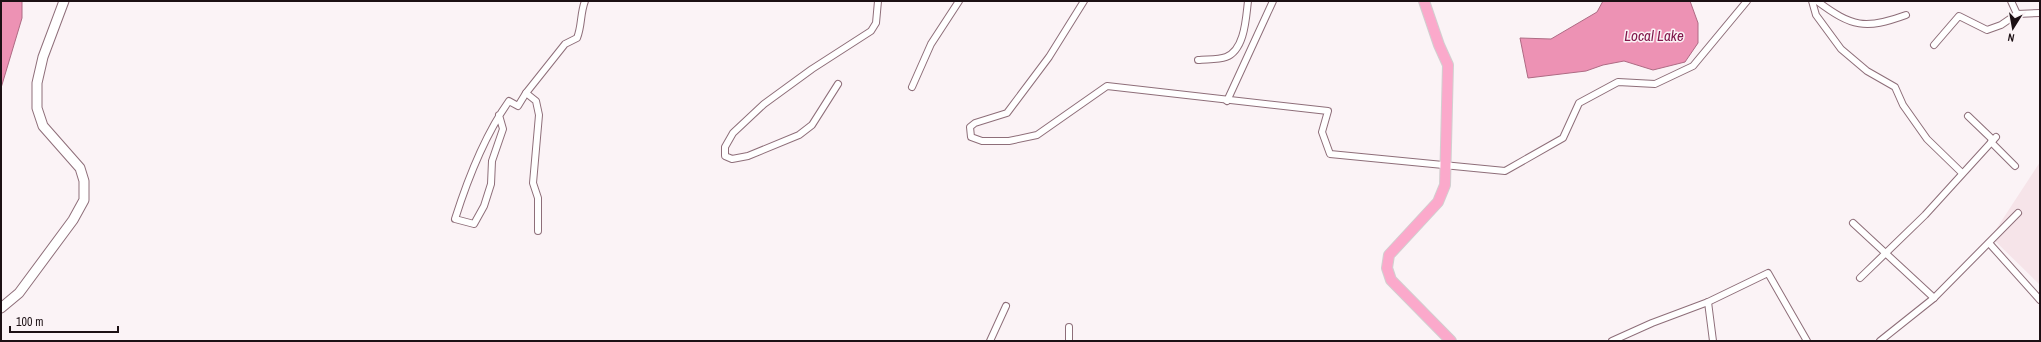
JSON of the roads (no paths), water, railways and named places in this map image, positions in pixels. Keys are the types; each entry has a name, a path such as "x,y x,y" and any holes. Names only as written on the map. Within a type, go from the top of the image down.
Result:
{"main road":[{"path":"1,308 19,293 73,220 84,200 84,181 80,168 69,154 55,142 43,126 37,108 38,83 43,57 64,1"},
{"path":"1424,1 1439,45 1448,64 1447,166 1445,185 1438,202 1389,255 1387,268 1391,280 1451,341"}],"street":[{"path":"499,115 503,129 492,161 491,184 484,206 474,224 455,219 477,162 499,115 509,101 518,106 526,93 565,44 577,38 582,27 582,9 584,1"},
{"path":"838,84 812,126 799,135 748,156 732,159 725,156 725,148 733,133 764,104 812,69 871,31 876,23 878,1"},
{"path":"912,87 931,44 959,1"},
{"path":"1084,1 1049,57 1007,113 975,123 970,127 971,137 982,141 1009,141 1038,135 1107,86 1227,101 1328,111 1322,132 1330,154 1505,171 1563,138 1579,103 1618,82 1655,84 1693,66 1747,1"},
{"path":"1198,60 1227,57 1236,48 1244,32 1248,1"},
{"path":"1227,101 1273,1"},
{"path":"1812,1 1816,15 1841,49 1867,71 1895,87 1903,105 1927,139 1962,173"},
{"path":"1817,1 1834,14 1861,25 1884,23 1906,15"},
{"path":"2010,1 2017,14"},
{"path":"1934,46 1959,16 1987,30 2001,25 2017,14 2040,13"},
{"path":"526,93 536,101 539,115 533,183 538,198 538,231"},
{"path":"1968,116 1994,139 2015,166"},
{"path":"1860,278 1925,215 1994,139"},
{"path":"1880,341 1934,298 2018,214"},
{"path":"1853,223 1934,298"},
{"path":"1989,243 2040,300"},
{"path":"1612,341 1652,323 1708,302 1768,273 1807,341"},
{"path":"1708,302 1713,341"},
{"path":"990,341 1006,306"},
{"path":"1069,327 1069,341"}],"water":[{"path":"1,1 22,1 22,18 1,88"},
{"name":"Local Lake","path":"1603,1 1690,1 1698,23 1698,43 1685,62 1653,70 1624,61 1603,65 1586,71 1528,78 1520,38 1551,39 1597,12"}]}
